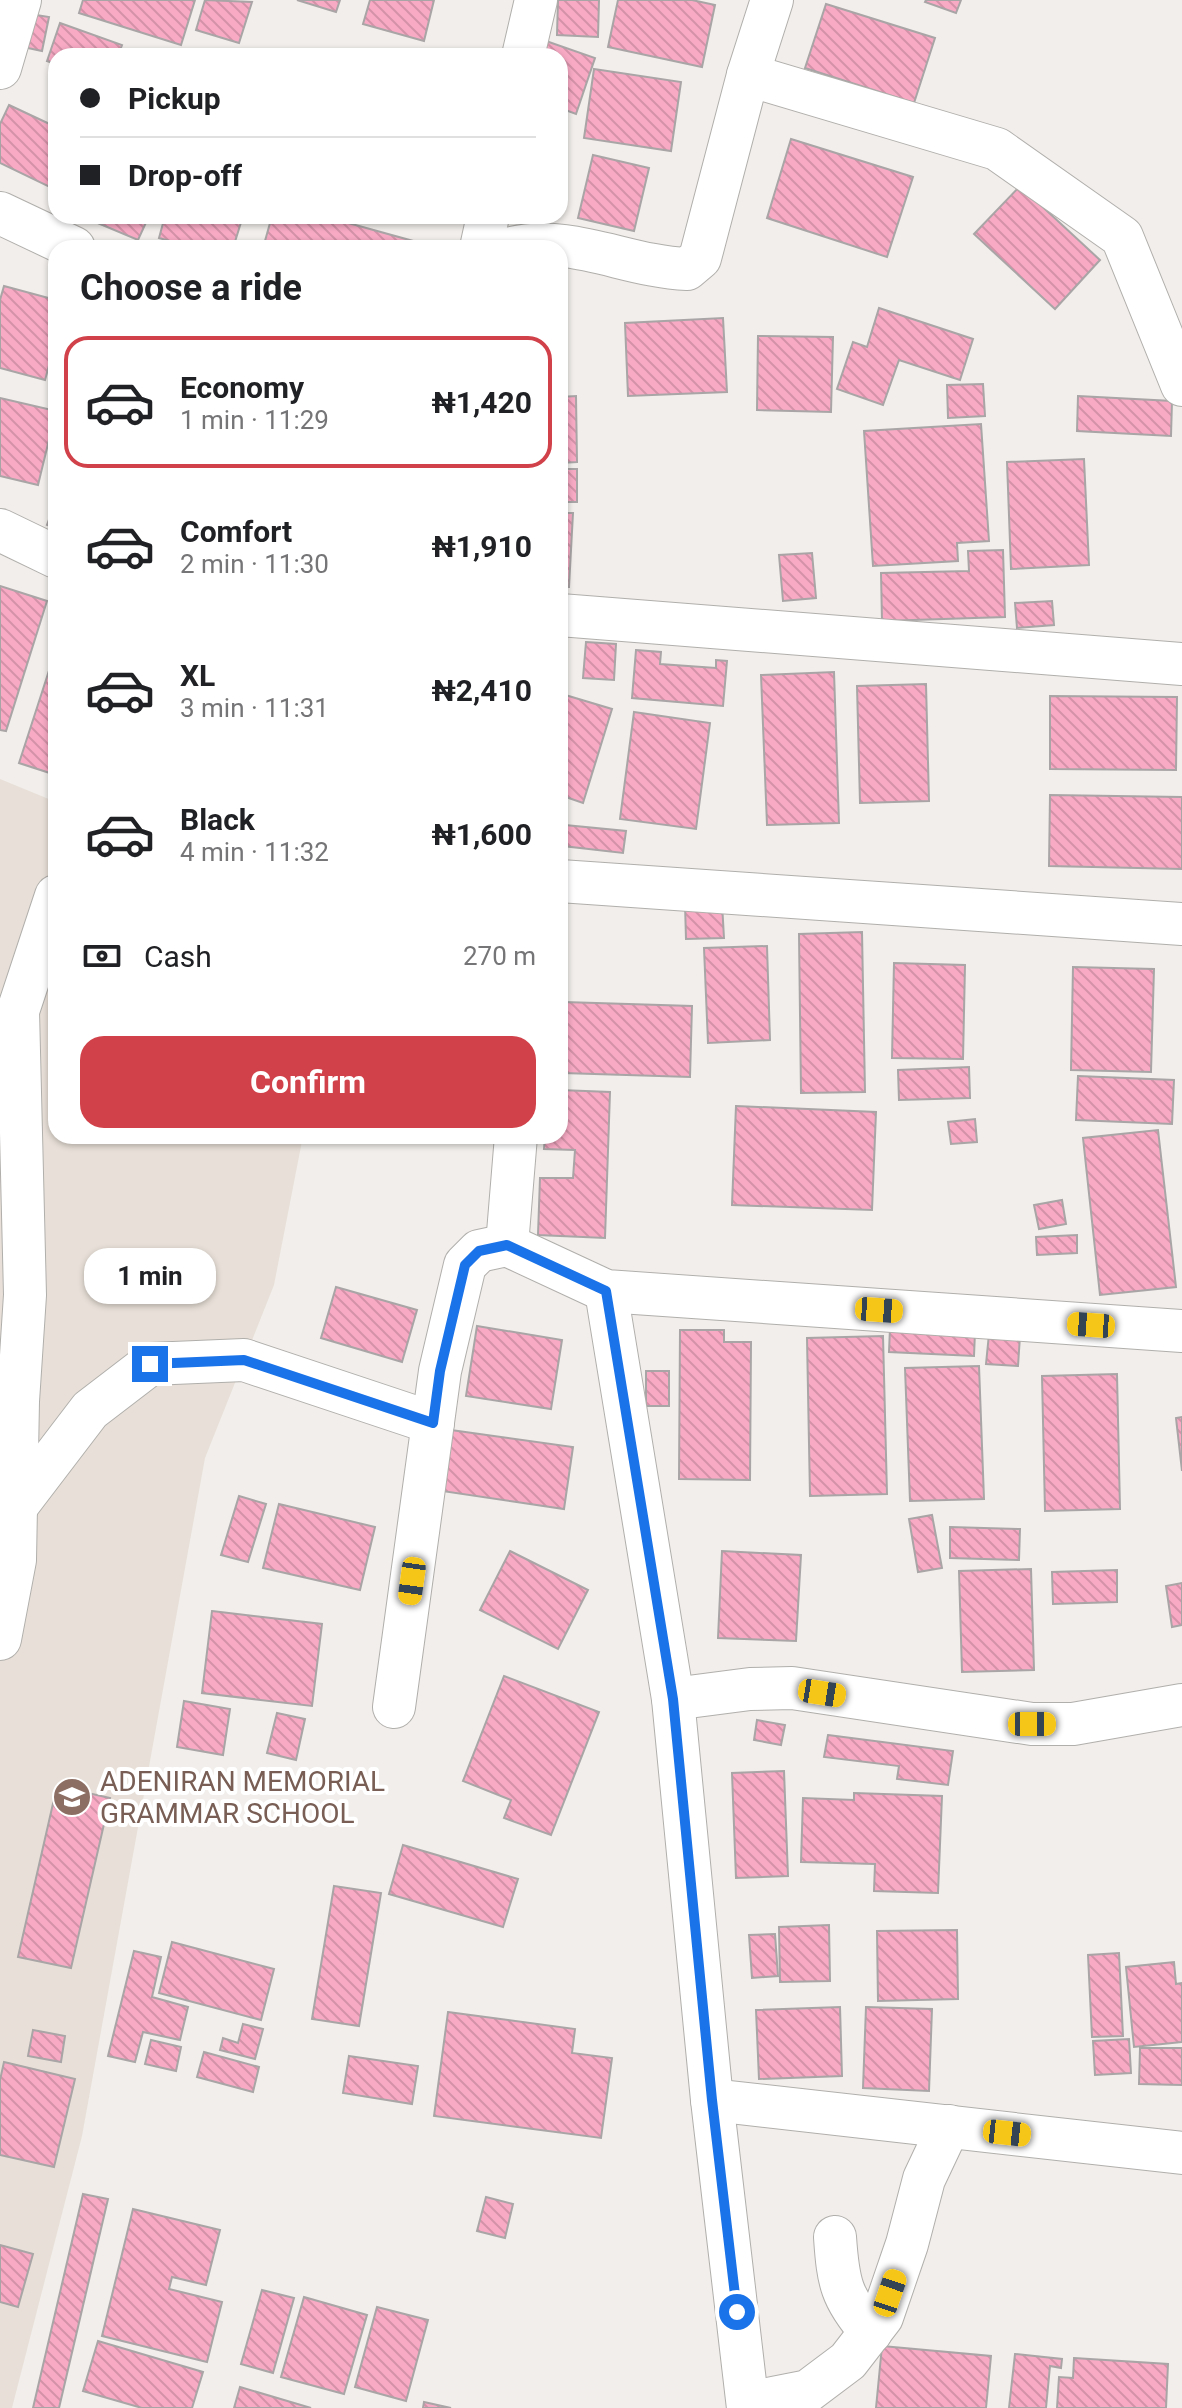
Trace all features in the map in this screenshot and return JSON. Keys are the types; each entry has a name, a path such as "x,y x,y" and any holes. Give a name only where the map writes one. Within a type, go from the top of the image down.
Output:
{"street":[{"path":"0,68 20,0"},
{"path":"525,48 536,0"},
{"path":"568,246 661,268 687,269 700,258 748,75 772,0"},
{"path":"748,75 997,149 1122,237 1182,385"},
{"path":"0,213 57,240"},
{"path":"0,530 48,553"},
{"path":"568,616 1182,664"},
{"path":"568,882 1182,924"},
{"path":"0,1639 15,1560 18,1401 25,1295 18,1011 14,990 48,914"},
{"path":"507,1245 515,1144"},
{"path":"394,1707 440,1371 465,1265 479,1251 507,1245 606,1291 1182,1331"},
{"path":"0,1256 25,1295"},
{"path":"606,1291 673,1699 712,2100 748,2406 808,2391 848,2361 882,2317 907,2244 924,2179 949,2126"},
{"path":"16,1507 90,1410 150,1364 244,1360 433,1423"},
{"path":"673,1699 750,1689 792,1688 1032,1724 1073,1724 1182,1705"},
{"path":"712,2100 1182,2153"},
{"path":"835,2237 838,2274 846,2298 851,2310 871,2332"}],"shaded area":[{"name":"ADENIRAN MEMORIAL GRAMMAR SCHOOL","path":"0,779 48,799 48,1144 301,1144 274,1285 205,1458 82,2136 12,2408 0,2408"}],"building":[{"path":"83,0 195,0 181,45 79,13"},
{"path":"205,0 252,2 239,43 196,30"},
{"path":"297,0 340,0 336,12"},
{"path":"370,0 434,0 424,41 363,24"},
{"path":"558,0 599,0 598,37 557,35"},
{"path":"618,0 692,0 715,5 702,67 608,47"},
{"path":"926,0 961,0 956,13"},
{"path":"826,4 935,38 914,103 805,68"},
{"path":"30,14 49,17 42,51 23,47"},
{"path":"60,23 122,45 121,48 51,48"},
{"path":"546,41 566,48 544,48"},
{"path":"568,49 595,58 576,114 568,111"},
{"path":"594,69 681,82 671,151 584,138"},
{"path":"9,105 48,123 48,186 0,163 0,124"},
{"path":"791,139 913,177 887,257 767,218"},
{"path":"593,155 649,168 634,231 578,218"},
{"path":"1020,186 1100,260 1055,309 974,234"},
{"path":"100,224 145,224 138,240"},
{"path":"163,224 240,224 236,240 159,238"},
{"path":"270,224 352,224 410,240 265,240"},
{"path":"4,286 48,298 48,369 45,380 0,368 0,300"},
{"path":"879,308 973,339 960,380 899,360 883,405 837,389 853,342 867,347"},
{"path":"723,318 727,392 628,396 625,323"},
{"path":"758,336 833,337 831,412 757,410"},
{"path":"983,384 985,416 948,418 947,385"},
{"path":"568,396 576,396 577,462 568,463"},
{"path":"1078,396 1172,401 1171,436 1077,431"},
{"path":"0,398 48,409 48,444 38,485 0,476"},
{"path":"981,424 989,541 957,543 958,561 873,566 864,431"},
{"path":"1084,459 1089,565 1011,569 1007,462"},
{"path":"568,469 577,469 577,502 568,502"},
{"path":"568,513 573,513 569,587"},
{"path":"1003,550 1005,617 882,621 881,573 969,571 968,551"},
{"path":"812,553 816,598 783,601 779,555"},
{"path":"0,586 47,601 6,731 0,730"},
{"path":"1052,601 1054,625 1017,628 1015,603"},
{"path":"586,642 616,644 614,680 583,678"},
{"path":"636,650 661,652 660,664 716,668 716,660 727,661 723,706 632,698"},
{"path":"834,672 839,823 767,825 761,675"},
{"path":"48,674 48,772 19,763"},
{"path":"926,684 929,801 860,803 857,686"},
{"path":"568,696 612,709 583,803 568,798"},
{"path":"1050,696 1177,697 1176,770 1050,769"},
{"path":"634,712 710,723 696,829 620,819"},
{"path":"1050,795 1182,797 1182,869 1049,866"},
{"path":"568,825 626,831 623,853 568,847"},
{"path":"722,903 724,938 686,939 685,904"},
{"path":"862,932 865,1092 801,1093 799,934"},
{"path":"767,946 770,1040 708,1043 704,948"},
{"path":"894,963 965,965 963,1059 892,1058"},
{"path":"1073,967 1154,969 1151,1072 1071,1070"},
{"path":"568,1002 692,1006 690,1077 568,1073"},
{"path":"969,1067 970,1098 899,1100 898,1070"},
{"path":"1078,1076 1174,1080 1172,1124 1076,1120"},
{"path":"568,1090 610,1092 605,1238 538,1235 540,1178 573,1178 575,1150 544,1149 544,1144 568,1144"},
{"path":"736,1106 876,1112 872,1210 732,1205"},
{"path":"975,1119 977,1142 951,1144 948,1122"},
{"path":"1158,1130 1176,1287 1100,1295 1083,1138"},
{"path":"1062,1200 1066,1224 1039,1229 1034,1205"},
{"path":"1077,1235 1077,1253 1037,1255 1036,1237"},
{"path":"336,1287 417,1310 402,1362 321,1338"},
{"path":"477,1326 562,1340 551,1409 466,1396"},
{"path":"890,1328 975,1332 974,1356 889,1352"},
{"path":"680,1330 724,1330 724,1342 751,1342 750,1480 679,1479"},
{"path":"989,1334 1020,1336 1018,1366 986,1364"},
{"path":"883,1336 887,1494 810,1496 807,1338"},
{"path":"979,1366 984,1499 910,1501 905,1368"},
{"path":"646,1371 669,1371 669,1406 646,1406"},
{"path":"1117,1374 1120,1509 1045,1511 1042,1376"},
{"path":"1182,1417 1182,1471 1176,1418"},
{"path":"451,1430 573,1447 564,1509 442,1491"},
{"path":"239,1496 266,1504 248,1562 221,1555"},
{"path":"279,1504 375,1527 360,1590 263,1568"},
{"path":"932,1515 942,1568 918,1572 909,1519"},
{"path":"950,1527 1020,1529 1019,1560 950,1558"},
{"path":"510,1551 588,1590 558,1649 480,1610"},
{"path":"722,1551 801,1555 796,1641 718,1638"},
{"path":"1031,1569 1034,1670 962,1672 959,1571"},
{"path":"1117,1570 1117,1602 1053,1604 1052,1572"},
{"path":"1182,1583 1182,1625 1172,1627 1166,1586"},
{"path":"212,1611 322,1624 312,1706 202,1693"},
{"path":"504,1676 599,1712 551,1835 504,1818 511,1800 463,1781"},
{"path":"184,1701 230,1709 223,1755 177,1747"},
{"path":"277,1713 305,1719 296,1760 267,1753"},
{"path":"757,1720 785,1725 781,1745 754,1740"},
{"path":"828,1735 953,1751 948,1785 897,1779 899,1766 824,1757"},
{"path":"784,1771 788,1876 736,1878 732,1773"},
{"path":"57,1786 110,1798 71,1968 18,1957"},
{"path":"854,1793 942,1796 938,1893 874,1891 875,1864 801,1862 803,1798 854,1800"},
{"path":"403,1845 518,1879 503,1927 389,1894"},
{"path":"334,1886 381,1893 359,2026 312,2019"},
{"path":"829,1925 830,1981 780,1982 779,1927"},
{"path":"957,1930 958,1999 878,2001 877,1931"},
{"path":"775,1934 778,1976 752,1978 749,1935"},
{"path":"172,1942 274,1969 261,2020 159,1993"},
{"path":"134,1951 161,1957 152,1997 188,2007 180,2040 143,2032 135,2062 108,2056"},
{"path":"1119,1953 1123,2036 1092,2037 1088,1955"},
{"path":"1174,1962 1176,1984 1182,1983 1182,2042 1134,2047 1126,1967"},
{"path":"840,2007 842,2076 759,2079 756,2010"},
{"path":"866,2007 932,2009 929,2091 863,2088"},
{"path":"448,2012 575,2029 572,2053 612,2058 601,2138 434,2116"},
{"path":"243,2024 263,2029 255,2059 220,2050 223,2038 238,2043"},
{"path":"33,2030 65,2036 61,2062 28,2056"},
{"path":"1129,2039 1131,2073 1095,2075 1093,2041"},
{"path":"151,2040 181,2047 176,2071 145,2064"},
{"path":"1140,2048 1182,2048 1182,2085 1139,2084"},
{"path":"204,2052 259,2067 253,2092 197,2077"},
{"path":"349,2056 418,2066 412,2104 343,2093"},
{"path":"4,2062 75,2079 54,2167 0,2155 0,2080"},
{"path":"83,2194 108,2199 59,2408 33,2408"},
{"path":"486,2197 513,2204 505,2238 477,2231"},
{"path":"133,2209 220,2230 206,2285 172,2277 169,2289 222,2302 207,2362 102,2336"},
{"path":"0,2245 33,2254 18,2307 0,2302"},
{"path":"262,2290 294,2298 273,2373 241,2364"},
{"path":"304,2297 367,2315 344,2394 281,2377"},
{"path":"377,2307 428,2320 406,2401 355,2387"},
{"path":"98,2341 203,2372 192,2408 142,2408 83,2391"},
{"path":"882,2346 991,2356 986,2408 876,2408"},
{"path":"1015,2354 1062,2359 1061,2368 1050,2366 1046,2408 1009,2408"},
{"path":"1074,2358 1168,2364 1166,2408 1057,2408 1059,2377 1073,2378"},
{"path":"240,2387 311,2408 234,2408"},
{"path":"424,2402 451,2408 423,2408"}],"place":[{"name":"ADENIRAN MEMORIAL GRAMMAR SCHOOL","path":"72,1797"}],"route":[{"path":"150,1364 244,1360 433,1423 440,1371 465,1265 479,1251 507,1245 606,1291 673,1699 712,2100 737,2312"}]}
